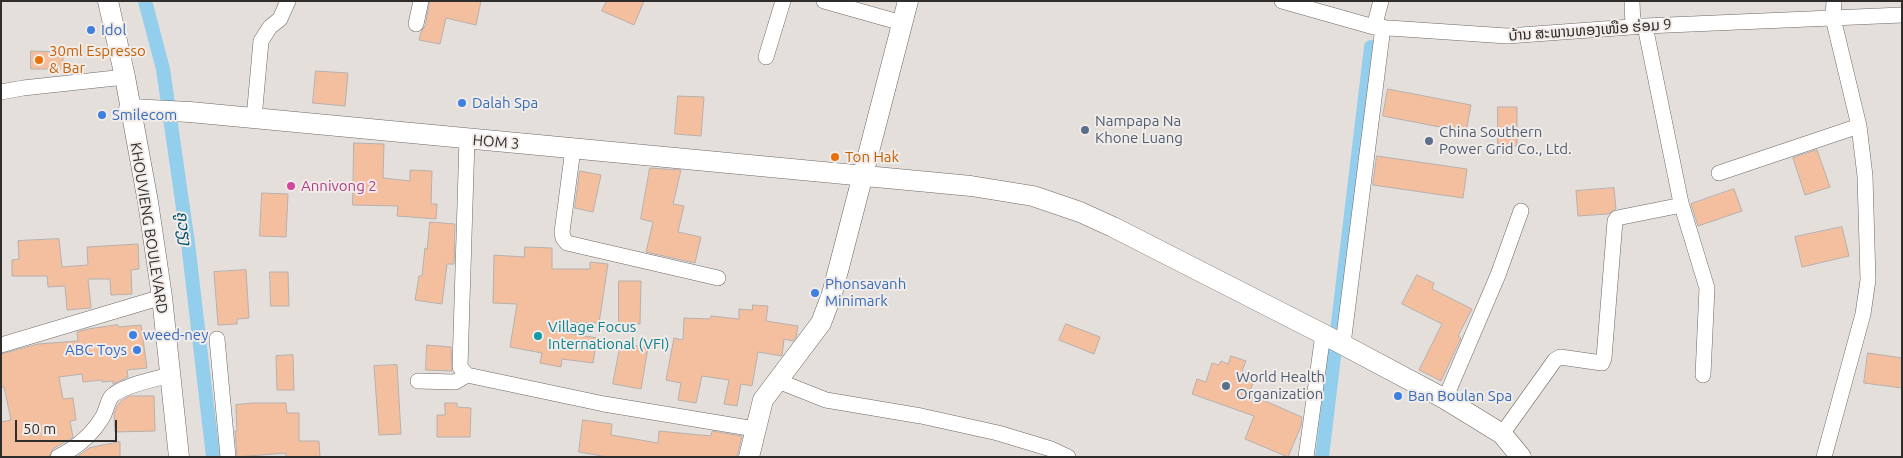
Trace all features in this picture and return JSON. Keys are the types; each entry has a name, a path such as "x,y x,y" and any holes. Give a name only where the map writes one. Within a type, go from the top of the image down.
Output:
{"street":[{"name":"KHOUVIENG BOULEVARD","path":"108,1 124,78 137,109 162,297 180,457"},
{"path":"254,118 261,41 270,27 280,19 288,1"},
{"path":"416,24 422,1"},
{"path":"766,57 783,1"},
{"path":"824,1 902,23"},
{"path":"749,457 763,400 821,323 832,294 908,1"},
{"name":"ບ້ານ ສະພານທອງເໜືອ ຮ່ອມ 9","path":"1282,1 1379,27 1507,36 1639,26 1902,15"},
{"path":"1343,344 1381,1"},
{"path":"1632,1 1681,203 1707,288 1703,375"},
{"path":"1824,457 1863,314 1868,280 1865,176 1859,126 1833,18 1834,1"},
{"path":"1,92 124,78"},
{"name":"HOM 3","path":"137,109 254,118 468,140 971,186 1033,196 1080,212 1343,344 1445,399 1502,434 1521,457"},
{"path":"1719,173 1859,126"},
{"path":"468,140 460,368 467,375 604,404 755,429"},
{"path":"573,149 562,232 562,238 567,243 718,278"},
{"path":"1502,434 1555,360 1560,357 1602,363 1604,358 1615,221 1617,218 1677,206 1681,203"},
{"path":"1445,399 1498,275 1522,211"},
{"path":"1,345 162,297"},
{"path":"1306,457 1323,334"},
{"path":"216,339 228,457"},
{"path":"58,457 84,441 102,419 112,396 131,386 170,375"},
{"path":"418,381 455,382 467,375"},
{"path":"778,381 826,400 921,416 998,433 1051,449 1068,457"}],"building":[{"path":"430,1 481,1 476,25 446,18 440,44 419,40 425,26"},
{"path":"607,1 644,1 634,25 602,11"},
{"path":"31,51 63,52 63,69 31,69"},
{"path":"316,71 348,73 345,106 313,103"},
{"path":"1388,89 1471,105 1466,132 1383,116"},
{"path":"678,96 704,97 701,136 675,134"},
{"path":"1498,107 1517,107 1517,146 1498,146"},
{"path":"354,143 384,144 383,178 410,181 410,170 432,171 431,204 437,204 436,219 397,216 398,206 353,205"},
{"path":"1817,150 1830,187 1805,195 1793,158"},
{"path":"1377,156 1467,169 1463,198 1373,185"},
{"path":"650,168 681,170 673,204 684,206 678,232 701,237 695,263 646,252 653,222 641,219"},
{"path":"580,171 601,175 593,212 575,208"},
{"path":"1614,188 1616,209 1608,214 1578,216 1576,191"},
{"path":"1734,189 1742,211 1698,226 1691,204"},
{"path":"262,193 288,194 286,237 260,236"},
{"path":"430,222 455,224 454,264 447,264 442,304 415,300 419,276 422,276"},
{"path":"1842,227 1849,256 1802,267 1795,237"},
{"path":"59,239 62,267 88,265 87,247 138,244 139,269 131,270 132,294 111,295 110,279 88,279 91,308 67,310 65,286 48,287 47,276 12,276 12,260 19,259 18,241"},
{"path":"525,247 552,248 552,269 590,269 590,262 608,264 599,323 556,322 555,331 597,338 593,363 562,359 561,367 540,363 542,353 510,347 517,304 493,303 494,255 524,257"},
{"path":"246,270 249,318 237,319 237,324 218,325 214,272"},
{"path":"270,272 288,272 289,306 271,306"},
{"path":"1417,275 1434,283 1432,289 1472,309 1458,336 1461,338 1441,381 1419,370 1442,324 1402,304"},
{"path":"619,281 641,281 640,324 619,323"},
{"path":"753,305 768,306 766,321 798,326 796,337 793,341 784,339 782,356 758,352 752,386 741,384 737,406 724,404 729,380 702,376 696,403 678,400 681,383 666,380 674,338 683,340 684,318 710,319 711,316 739,319 739,309 752,310"},
{"path":"1066,324 1100,337 1094,354 1059,340"},
{"path":"118,325 119,327 141,325 147,368 127,370 128,377 113,384 113,381 102,382 102,380 83,382 82,374 59,377 63,399 73,398 76,420 70,421 73,437 53,449 49,457 1,457 1,422 11,420 4,387 1,387 1,354 38,344 78,341 77,332"},
{"path":"621,343 648,348 641,389 613,384"},
{"path":"427,345 451,347 452,371 426,370"},
{"path":"1868,353 1902,358 1902,388 1864,383"},
{"path":"293,355 294,390 277,390 276,356"},
{"path":"1231,356 1246,361 1242,371 1247,373 1246,377 1254,380 1249,394 1302,417 1301,426 1288,457 1245,439 1254,416 1192,394 1197,379 1206,382 1212,363 1219,365 1221,361 1228,364"},
{"path":"397,365 401,434 379,435 374,366"},
{"path":"130,396 154,396 155,431 115,432 114,414 117,406 121,401"},
{"path":"286,403 287,413 299,413 299,441 319,441 320,457 286,457 286,453 237,457 236,405"},
{"path":"445,403 457,403 457,407 471,408 470,437 437,437 437,415 445,415"},
{"path":"583,420 612,424 611,435 658,443 659,431 711,436 712,431 742,436 737,457 608,457 579,452"},
{"path":"120,442 120,457 77,457 89,448"}],"waterway":[{"name":"ຄູວຽງ","path":"145,1 163,69 188,243 213,457"},
{"path":"1322,457 1371,47"}],"place":[{"name":"Idol","path":"91,30"},
{"name":"30ml Espresso & Bar","path":"39,60"},
{"name":"Dalah Spa","path":"462,103"},
{"name":"Smilecom","path":"102,115"},
{"name":"Nampapa Na Khone Luang","path":"1085,130"},
{"name":"China Southern Power Grid Co., Ltd.","path":"1429,141"},
{"name":"Ton Hak","path":"835,157"},
{"name":"Annivong 2","path":"291,186"},
{"name":"Phonsavanh Minimark","path":"815,293"},
{"name":"weed-ney","path":"133,335"},
{"name":"Village Focus International (VFI)","path":"538,336"},
{"name":"ABC Toys","path":"137,350"},
{"name":"World Health Organization","path":"1226,386"},
{"name":"Ban Boulan Spa","path":"1398,396"}]}
